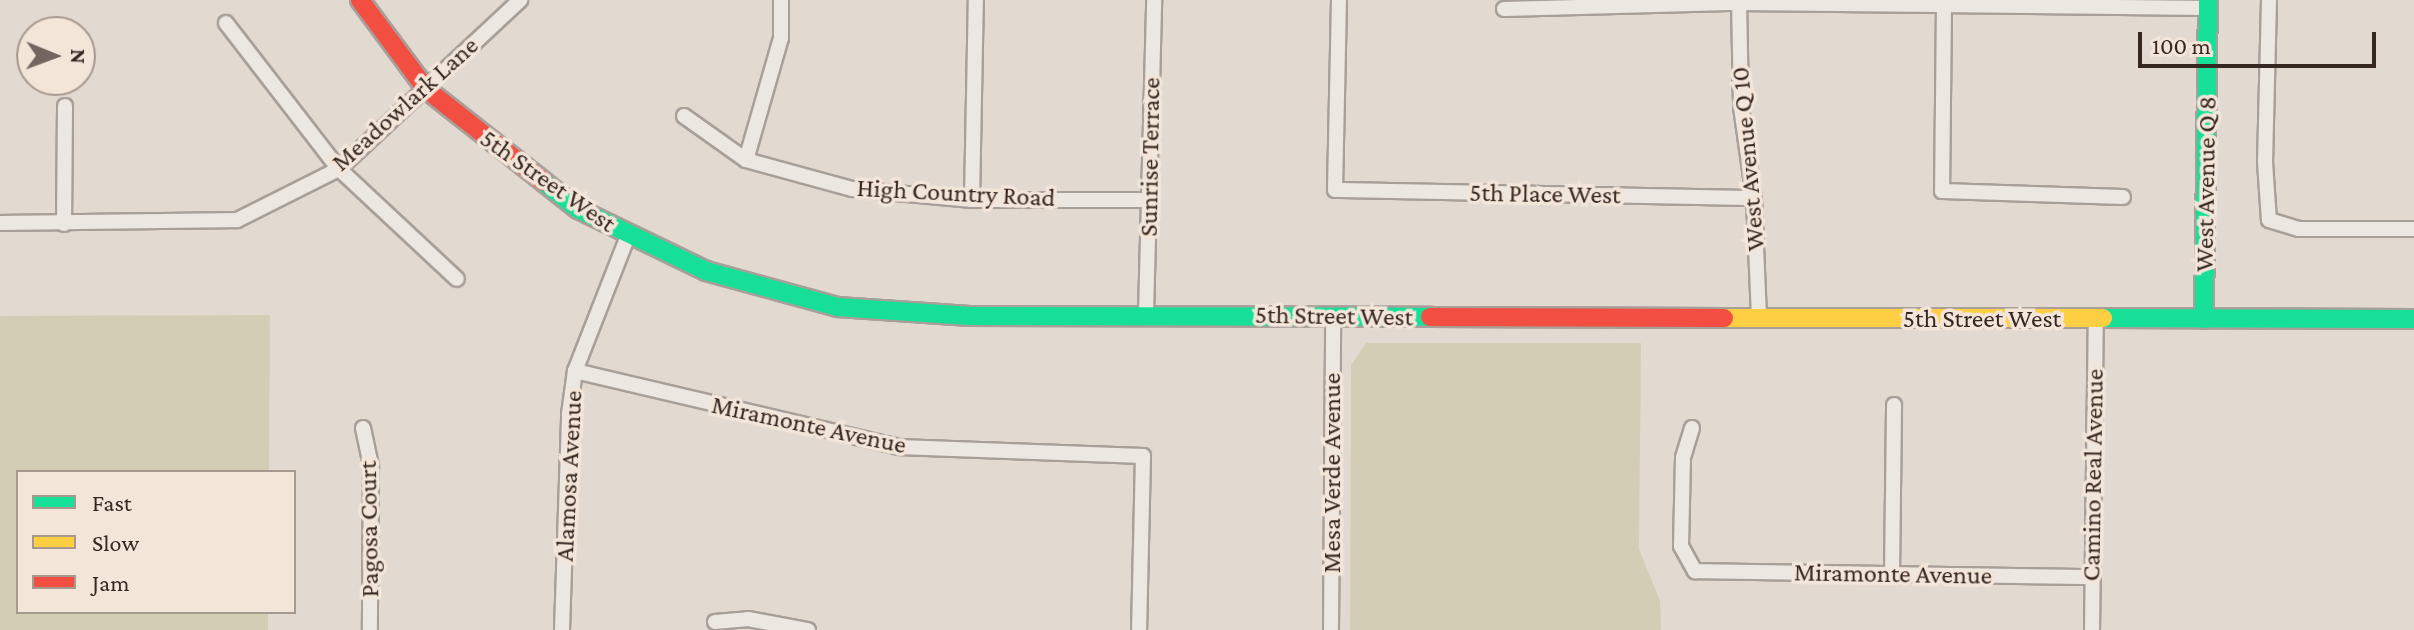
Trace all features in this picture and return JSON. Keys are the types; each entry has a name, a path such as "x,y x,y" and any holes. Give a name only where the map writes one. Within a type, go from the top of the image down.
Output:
{"street":[{"name":"5th Street West","path":"360,0 426,89 529,174 628,236 706,271 838,307 970,316 2414,319"},
{"path":"746,160 781,38 781,0"},
{"path":"972,200 976,0"},
{"name":"Sunrise Terrace","path":"1146,314 1154,0"},
{"name":"5th Place West","path":"1339,0 1335,190 1754,198"},
{"path":"2269,0 2265,162 2269,220 2299,229 2414,229"},
{"name":"Meadowlark Lane","path":"0,223 237,220 339,169 518,1"},
{"path":"1504,9 1739,1 1944,5 2208,4"},
{"name":"West Avenue Q 10","path":"1739,1 1741,107 1754,198 1759,319"},
{"name":"West Avenue Q 8","path":"2204,319 2208,4"},
{"path":"1944,5 1942,191 2123,197"},
{"path":"226,23 339,169 457,279"},
{"path":"64,224 65,106"},
{"name":"High Country Road","path":"684,116 746,160 852,189 972,200 1149,200"},
{"name":"Alamosa Avenue","path":"562,630 567,461 575,371 628,236"},
{"name":"Mesa Verde Avenue","path":"1331,630 1333,316"},
{"name":"Camino Real Avenue","path":"2092,630 2096,319"},
{"name":"Miramonte Avenue","path":"575,371 899,447 1143,456 1139,630"},
{"path":"1892,574 1894,405"},
{"name":"Pagosa Court","path":"363,428 371,467 370,630"},
{"name":"Miramonte Avenue","path":"1692,428 1683,458 1681,546 1695,571 2091,577"},
{"path":"715,622 748,619 808,630"}],"shaded area":[{"path":"270,315 269,470 16,470 16,614 268,614 268,630 0,630 0,316"},
{"path":"1366,343 1641,343 1639,549 1660,601 1661,630 1350,630 1351,365"}],"traffic: fast":[{"path":"2204,319 2208,0"},
{"path":"544,182 578,209 706,271 838,307 970,316 1430,317"},
{"path":"2103,318 2414,319"}],"traffic: slow":[{"path":"1724,318 2103,318"}],"traffic: jam":[{"path":"360,0 426,89 544,182"},
{"path":"1430,317 1724,318"}]}
